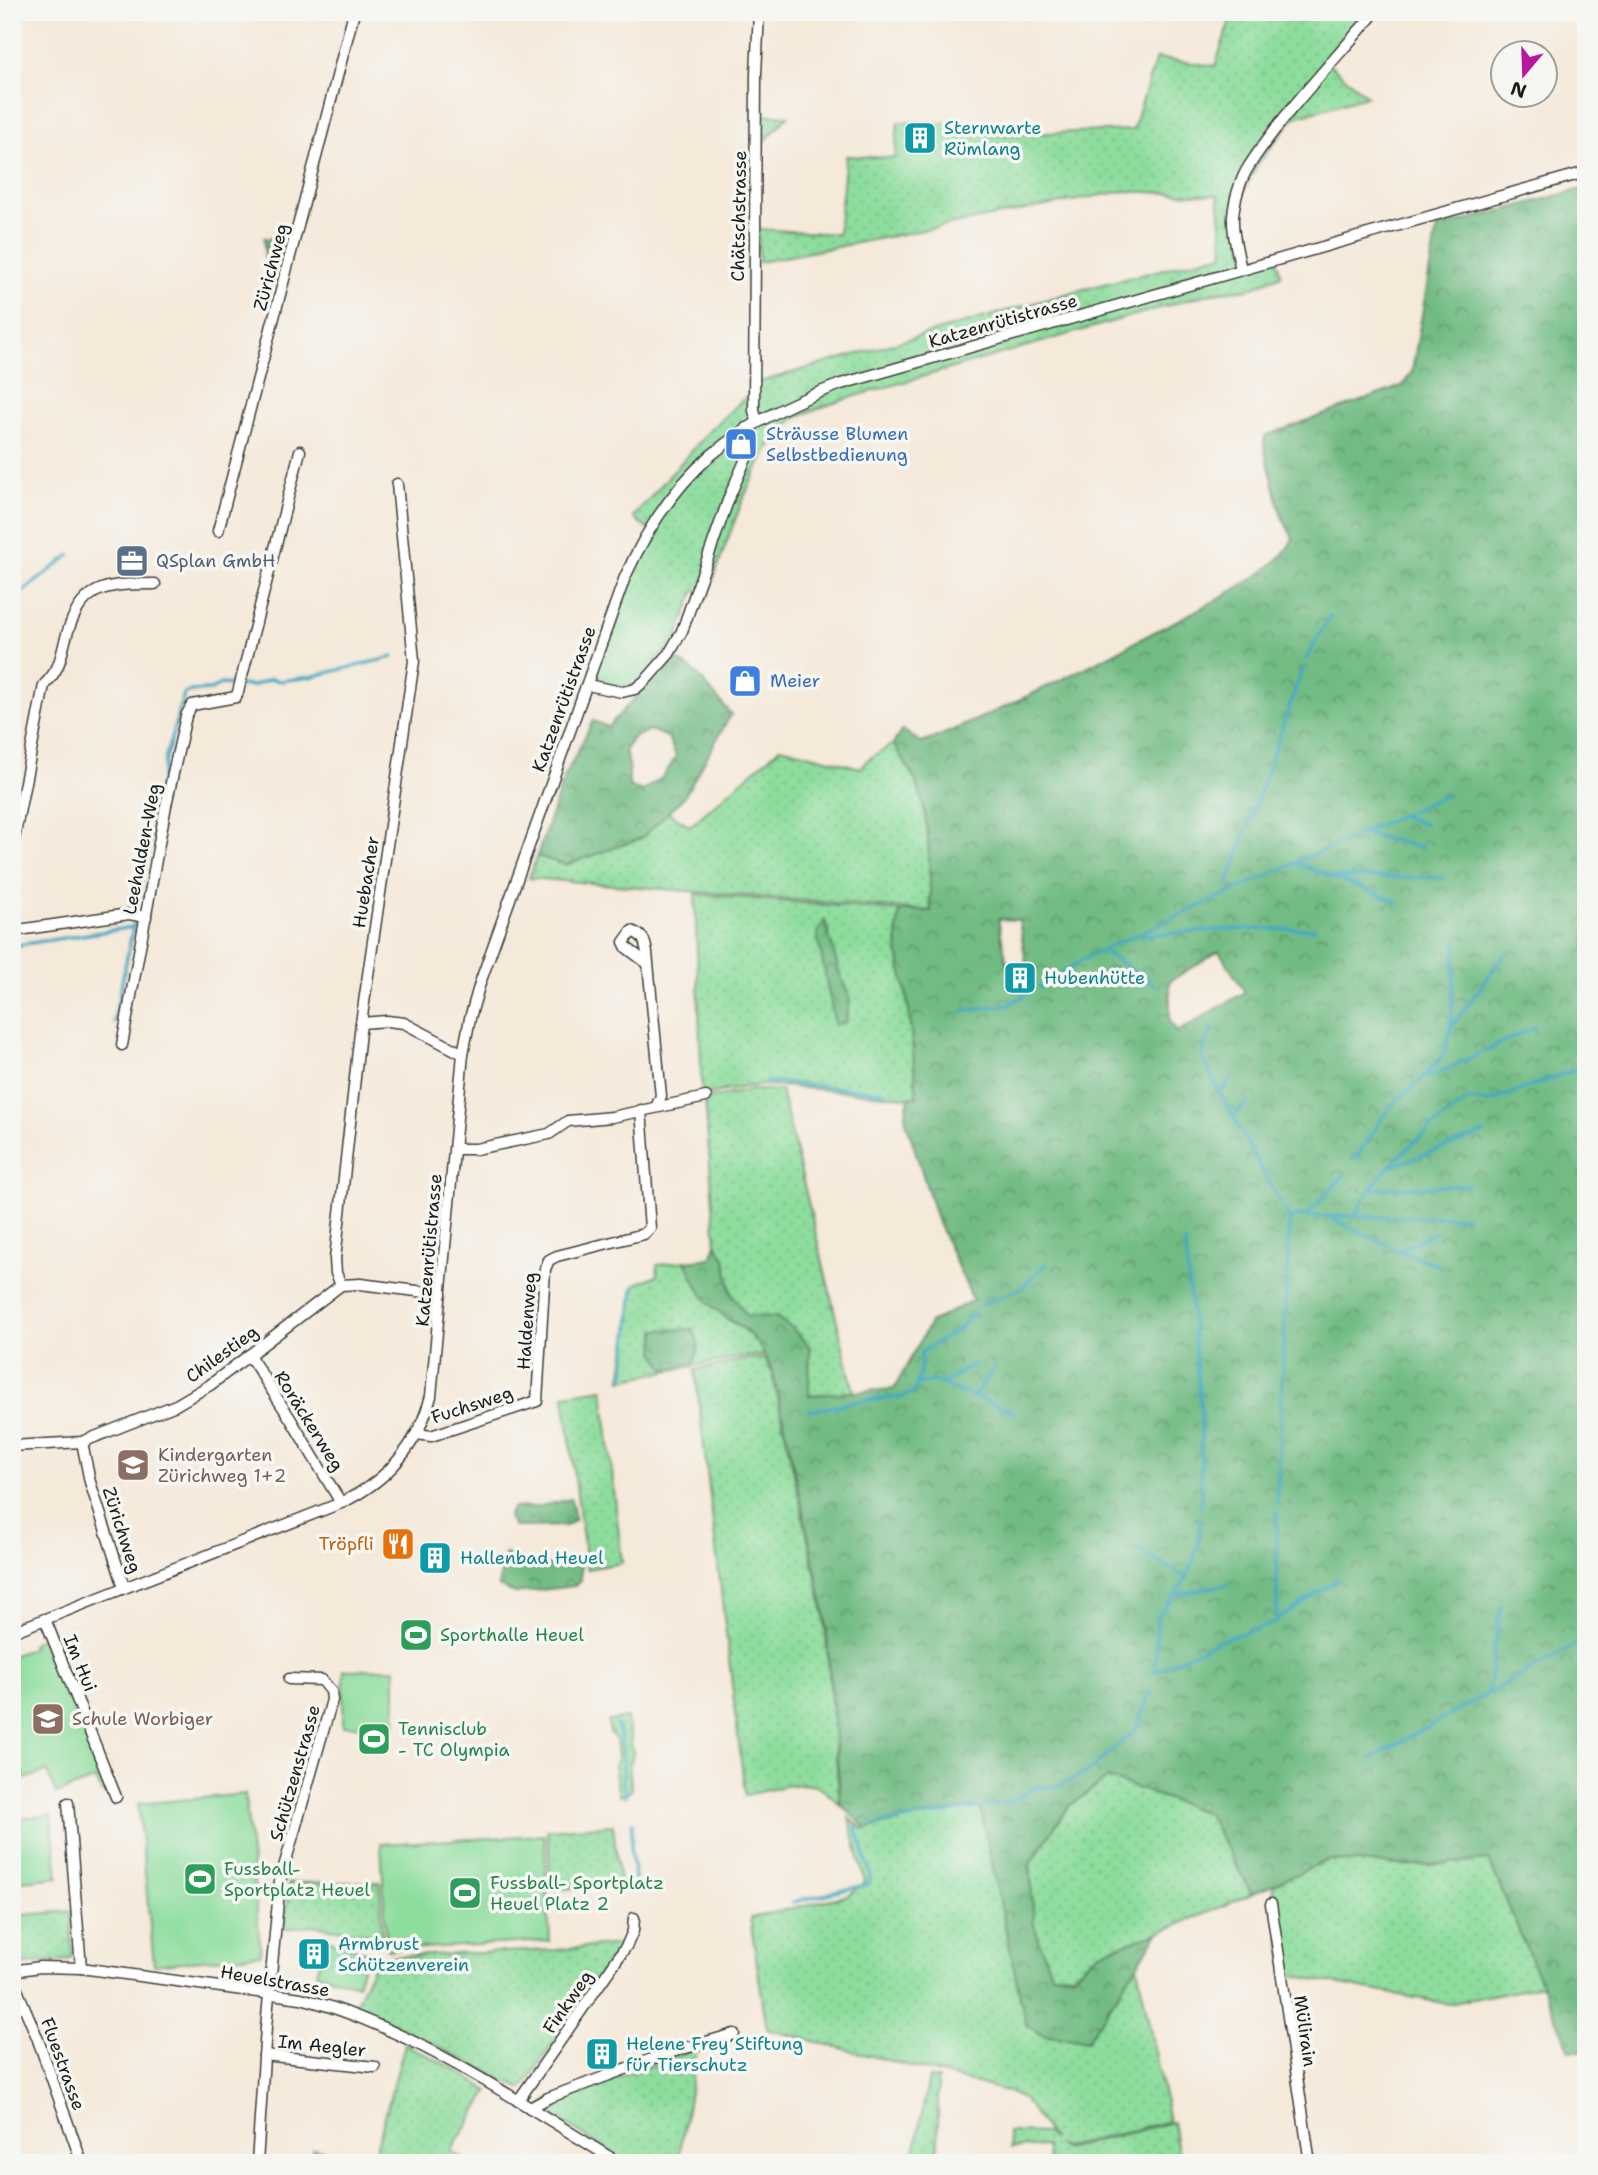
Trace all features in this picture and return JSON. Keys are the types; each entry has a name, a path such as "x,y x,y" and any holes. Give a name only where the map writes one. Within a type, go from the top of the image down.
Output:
{"street":[{"name":"Zürichweg","path":"218,531 354,12"},
{"name":"Chätschstrasse","path":"757,421 754,411 754,239 759,12"},
{"path":"1241,270 1234,239 1233,217 1238,192 1247,169 1298,102 1375,12"},
{"name":"Katzenrütistrasse","path":"12,1632 341,1503 373,1485 391,1469 417,1434 431,1396 463,1054 480,983 625,577 652,525 681,483 720,446 780,408 841,384 1586,172"},
{"path":"587,685 622,692 635,689 646,680 675,644 691,608 732,488 752,445 746,428"},
{"name":"Leehalden-Weg","path":"122,1045 166,805 186,716 192,705 240,692 300,451"},
{"name":"Huebacher","path":"341,1285 336,1273 335,1259 361,1023 414,661 397,484"},
{"path":"12,849 44,685 56,672 69,624 81,603 90,594 114,584 155,584"},
{"path":"12,931 129,914 145,917"},
{"path":"647,963 661,1096 656,1107"},
{"path":"361,1023 404,1023 463,1054"},
{"path":"455,1149 476,1149 548,1134 568,1121 612,1116 706,1097"},
{"name":"Haldenweg","path":"537,1401 545,1269 549,1260 644,1234 650,1228 642,1110"},
{"path":"341,1285 360,1284 442,1294"},
{"name":"Chilestieg","path":"12,1446 82,1443 176,1405 209,1385 341,1285"},
{"name":"Roräckerweg","path":"249,1355 341,1503"},
{"name":"Fuchsweg","path":"417,1434 431,1436 537,1401"},
{"name":"Zürichweg","path":"82,1443 97,1506 124,1587"},
{"name":"Im Hui","path":"46,1619 116,1797"},
{"name":"Schützenstrasse","path":"269,1994 280,1881 332,1700 327,1684 322,1680 289,1679"},
{"path":"68,1802 81,1968"},
{"name":"Mülirain","path":"1271,1904 1310,2163"},
{"name":"Finkweg","path":"518,2101 627,1945 633,1931 634,1918"},
{"name":"Heuelstrasse","path":"12,1971 40,1967 81,1968 302,1998 355,2015 455,2064 620,2163"},
{"name":"Fluestrasse","path":"12,1978 37,2037 82,2163"},
{"name":"Im Aegler","path":"257,2163 269,1994"},
{"path":"530,2108 548,2098 665,2054 734,2034"},
{"name":"Im Aegler","path":"264,2055 375,2067"}],"green space":[{"path":"1233,12 1285,12 1305,19 1308,12 1366,12 1367,15 1328,63 1367,96 1295,117 1256,166 1243,194 1239,217 1244,252 1255,258 1275,253 1281,275 1249,289 1211,293 842,400 796,418 781,431 755,474 732,527 707,597 695,590 677,637 638,684 624,687 604,684 598,676 597,668 626,586 652,533 633,517 710,430 748,395 756,383 1076,291 1224,254 1218,195 1123,191 759,262 758,229 838,234 846,156 895,158 898,122 984,124 986,135 1133,130 1156,58 1215,66"},
{"path":"759,114 788,116 758,149"},
{"path":"1586,188 1586,2051 1570,2051 1489,1860 1413,1866 1328,1860 1252,1894 1207,1813 1108,1778 1068,1807 1030,1864 1034,1925 1051,1974 1073,1975 1100,1952 1158,1933 1087,2041 1042,2035 1026,2025 981,1810 975,1806 866,1828 841,1805 825,1614 773,1372 755,1340 706,1300 685,1261 711,1258 716,1244 725,1258 731,1293 747,1316 776,1317 793,1329 810,1347 809,1395 894,1389 930,1323 973,1300 938,1223 905,1118 909,1097 917,1097 908,1004 899,958 898,923 900,911 931,911 928,845 921,796 908,767 893,744 902,730 922,743 1041,690 1224,596 1275,562 1293,538 1282,517 1264,447 1265,436 1402,386 1412,372 1437,228","holes":["998,919 1019,920 1030,986 1012,989","1219,951 1245,992 1177,1032 1170,1021 1170,981"]},
{"path":"264,238 289,238 283,258 270,261 265,259"},
{"path":"673,656 696,673 731,714 684,797 642,838 566,865 537,856 564,778 593,721 608,727","holes":["649,730 668,737 676,757 663,777 642,791 629,786 629,765 625,750 633,738"]},
{"path":"893,744 916,782 925,812 931,911 529,878 537,856 566,865 642,838 668,812 690,826 781,747 861,768 867,760"},
{"path":"695,894 900,911 897,935 899,958 908,1004 917,1098 769,1085 702,1095"},
{"path":"825,921 850,999 846,1022 835,1025 817,933"},
{"path":"751,1090 781,1090 854,1392 809,1396 776,1317 748,1317 731,1293 725,1258 716,1244 705,1099"},
{"path":"685,1261 725,1318 745,1330 764,1349 765,1356 730,1359 621,1380 635,1284 658,1275 657,1265"},
{"path":"693,1329 699,1345 694,1363 665,1369 655,1352 656,1330"},
{"path":"753,1358 765,1359 772,1372 824,1614 840,1805 823,1790 805,1784 745,1795 695,1370"},
{"path":"603,1389 622,1563 587,1569 564,1395"},
{"path":"571,1499 575,1519 566,1526 514,1527 508,1517 512,1508 536,1507"},
{"path":"505,1554 542,1566 580,1561 581,1580 575,1586 515,1593 498,1586"},
{"path":"45,1636 107,1791 102,1793 96,1779 56,1794 47,1771 25,1779 12,1749 12,1656 32,1648 31,1644"},
{"path":"395,1669 395,1726 343,1726 344,1670"},
{"path":"627,1718 633,1754 629,1769 632,1789 625,1796 619,1796 614,1766 618,1759 616,1740 610,1732 608,1721"},
{"path":"1108,1778 1207,1813 1252,1894 1158,1933 1100,1952 1073,1975 1050,1974 1034,1925 1030,1864 1068,1807"},
{"name":"Fussball- Sportplatz Heuel","path":"245,1794 261,1954 154,1965 138,1804"},
{"path":"975,1806 981,1810 1026,2025 1087,2041 1137,1965 1169,2121 1065,2147 1057,2144 1065,2149 1173,2122 1180,2163 1049,2163 1046,2146 1011,2148 1008,2132 1046,2133 1053,2140 1023,2098 1010,2092 767,2029 750,1918 849,1895 865,1882 849,1818 863,1829"},
{"path":"51,1815 58,1877 15,1882 12,1819"},
{"path":"613,1825 620,1884 551,1890 547,1830"},
{"name":"Fussball- Sportplatz Heuel Platz 2","path":"544,1835 550,1941 387,1950 381,1844"},
{"path":"1328,1860 1413,1866 1489,1860 1542,1985 1448,2004 1285,1974 1273,1884"},
{"path":"380,1882 383,1945 368,1934 312,1925 285,1929 289,1883"},
{"path":"71,1911 72,1956 68,1960 12,1965 12,1916"},
{"path":"326,1939 367,1952 357,1985 316,1973"},
{"path":"621,1944 522,2089 355,2005 377,1957 556,1950"},
{"path":"405,2044 455,2069 489,2091 451,2151 471,2163 311,2163 313,2149 373,2159"},
{"path":"697,2049 678,2163 627,2163 542,2109 547,2102"},
{"path":"929,2078 938,2079 938,2163 912,2163"}],"waterway":[{"path":"12,600 70,555"},
{"path":"1306,659 1330,616"},
{"path":"139,898 166,756 184,694 211,690 221,684 253,686 270,679 280,681 310,677 393,657"},
{"path":"1248,826 1303,668"},
{"path":"1040,987 1087,957 1446,795"},
{"path":"1402,816 1424,824"},
{"path":"1228,884 1245,833"},
{"path":"1363,833 1422,848"},
{"path":"1296,863 1398,902"},
{"path":"1335,877 1444,878"},
{"path":"12,946 133,927 134,923"},
{"path":"114,1022 133,928"},
{"path":"1142,935 1235,929 1315,929"},
{"path":"1355,1159 1391,1106 1420,1081 1444,1054 1451,1027 1456,942"},
{"path":"1103,951 1154,984"},
{"path":"1452,1026 1505,954"},
{"path":"963,1011 1009,1005 1029,992"},
{"path":"1211,1027 1202,1056 1214,1083 1281,1204"},
{"path":"1425,1076 1435,1075 1535,1027"},
{"path":"1355,1216 1388,1167 1463,1103 1471,1100 1489,1102 1579,1068"},
{"path":"1220,1092 1232,1078"},
{"path":"766,1081 884,1092"},
{"path":"1233,1117 1248,1101"},
{"path":"1390,1167 1484,1133"},
{"path":"1306,1216 1345,1174"},
{"path":"1371,1189 1469,1185"},
{"path":"1285,1210 1290,1220"},
{"path":"1277,1504 1289,1224 1295,1216 1467,1217"},
{"path":"1328,1217 1398,1250 1438,1265"},
{"path":"1398,1250 1437,1232"},
{"path":"1185,1242 1201,1412 1201,1507"},
{"path":"983,1304 1022,1288 1046,1264"},
{"path":"624,1376 633,1289"},
{"path":"808,1411 860,1401 903,1397 915,1391 920,1373 921,1352 956,1331 974,1313"},
{"path":"942,1384 975,1363"},
{"path":"974,1397 994,1368"},
{"path":"917,1384 933,1381 1014,1412"},
{"path":"1277,1513 1277,1620"},
{"path":"1155,1672 1157,1616 1175,1595 1189,1572 1198,1547 1200,1518"},
{"path":"1135,1548 1187,1578"},
{"path":"1155,1672 1217,1641 1272,1624 1338,1579"},
{"path":"1179,1594 1229,1584"},
{"path":"1488,1691 1501,1607"},
{"path":"1372,1758 1586,1639"},
{"path":"982,1807 1010,1802 1036,1787 1058,1786 1087,1772 1136,1730 1150,1691"},
{"path":"616,1724 621,1742 625,1796"},
{"path":"872,1825 976,1808"},
{"path":"632,1823 631,1851 635,1879"},
{"path":"793,1902 869,1884 870,1872 856,1827"}],"place":[{"name":"Sternwarte Rümlang","path":"920,138"},
{"name":"Sträusse Blumen Selbstbedienung","path":"741,444"},
{"name":"QSplan GmbH","path":"132,561"},
{"name":"Meier","path":"745,681"},
{"name":"Hubenhütte","path":"1020,978"},
{"name":"Kindergarten Zürichweg 1+2","path":"133,1465"},
{"name":"Tröpfli","path":"398,1544"},
{"name":"Hallenbad Heuel","path":"435,1558"},
{"name":"Sporthalle Heuel","path":"416,1635"},
{"name":"Schule Worbiger","path":"48,1719"},
{"name":"Tennisclub - TC Olympia","path":"374,1739"},
{"name":"Fussball- Sportplatz Heuel","path":"200,1879"},
{"name":"Fussball- Sportplatz Heuel Platz 2","path":"465,1893"},
{"name":"Armbrust Schützenverein","path":"314,1954"},
{"name":"Helene Frey Stiftung für Tierschutz","path":"602,2054"}]}
